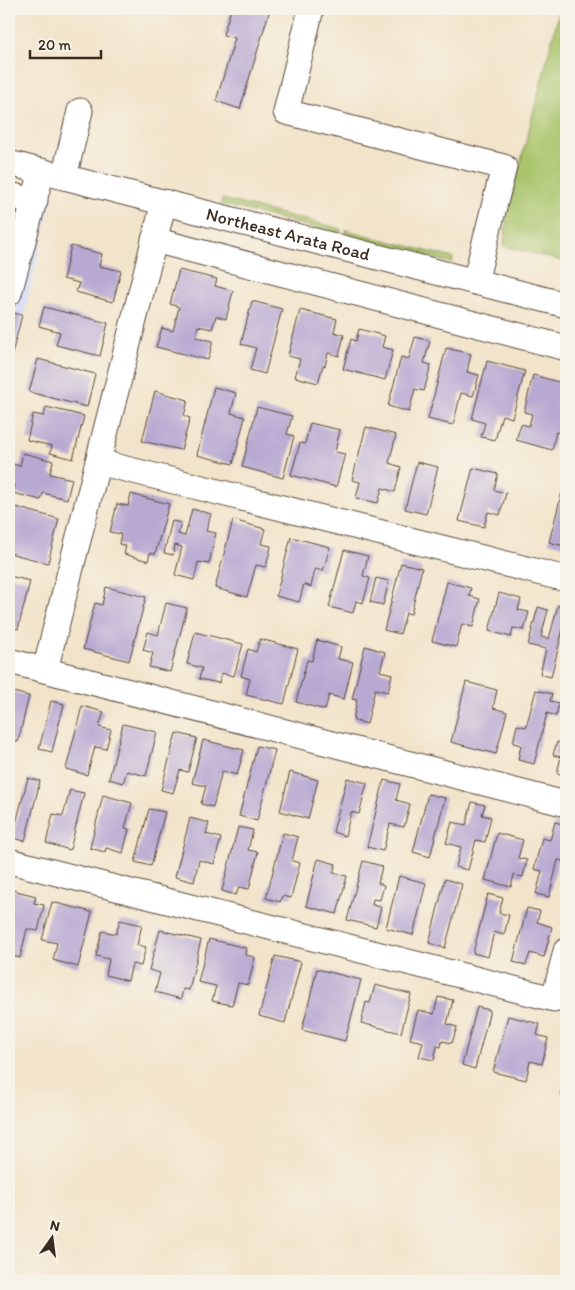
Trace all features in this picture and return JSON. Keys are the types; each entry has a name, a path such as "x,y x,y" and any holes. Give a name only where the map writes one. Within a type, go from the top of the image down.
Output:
{"street":[{"path":"311,9 286,112 504,167 476,282"},
{"path":"9,293 35,201 53,174 80,111"},
{"name":"Northeast Arata Road","path":"9,163 566,305"},
{"path":"9,195 35,201"},
{"path":"46,670 164,202"},
{"path":"154,240 566,348"},
{"path":"98,462 566,579"},
{"path":"9,661 566,804"},
{"path":"9,861 554,999 566,951"}],"shaded area":[{"path":"9,184 53,195 9,375"}],"green space":[{"path":"560,9 566,9 566,262 504,246 507,215"},
{"path":"222,199 341,229 340,234 221,204"},
{"path":"346,230 453,258 452,263 345,235"}],"building":[{"path":"231,9 270,9 240,109 216,101 235,38 223,35"},
{"path":"9,211 25,215 9,277"},
{"path":"71,246 102,254 99,266 121,271 113,302 76,292 79,283 63,279"},
{"path":"179,270 217,279 215,286 233,291 226,319 216,316 212,329 198,326 196,337 213,341 208,360 156,347 162,328 173,331 179,307 170,304"},
{"path":"252,301 282,309 265,374 250,370 256,348 241,344"},
{"path":"44,307 108,323 100,356 56,345 60,332 39,326"},
{"path":"300,310 337,319 334,332 344,335 339,356 328,353 318,383 295,377 300,359 288,356"},
{"path":"9,312 22,315 9,366"},
{"path":"359,329 385,336 382,347 393,350 385,380 343,369 351,339 356,341"},
{"path":"415,337 430,341 424,363 431,365 424,391 415,389 409,412 388,406 401,357 409,359"},
{"path":"446,348 471,354 467,372 479,375 473,396 461,393 453,425 428,419"},
{"path":"38,359 95,374 87,407 29,392"},
{"path":"487,361 525,371 512,418 502,415 495,440 481,437 485,423 472,419"},
{"path":"533,375 566,384 566,409 560,433 556,432 552,450 516,440 521,424 529,426 532,414 524,412"},
{"path":"214,387 236,393 231,413 245,417 233,464 197,455"},
{"path":"155,391 188,400 184,416 190,418 181,450 142,441"},
{"path":"46,407 84,416 73,459 50,453 52,446 27,440 33,414 44,416"},
{"path":"257,407 292,416 287,434 294,436 283,478 242,467"},
{"path":"310,423 340,430 335,452 345,454 336,487 291,475 300,443 305,444"},
{"path":"366,427 396,435 389,463 401,467 395,492 382,488 378,503 356,498 360,482 352,480"},
{"path":"23,453 53,461 50,474 72,479 67,499 43,493 41,500 13,493 15,486 9,484 9,463 20,466"},
{"path":"417,462 438,467 426,514 405,509"},
{"path":"473,468 498,474 494,490 506,493 500,515 488,512 484,527 459,521"},
{"path":"566,477 566,538 564,546 549,542"},
{"path":"131,494 169,504 155,554 150,553 148,561 124,554 126,546 119,544 121,534 110,532 117,504 128,506"},
{"path":"16,507 59,519 48,563 9,553 9,517 13,518"},
{"path":"192,509 211,514 206,531 216,533 209,564 198,562 194,580 175,575 182,547 175,545 173,555 164,553 172,521 181,523 178,534 185,536"},
{"path":"233,520 265,529 261,544 271,546 266,567 256,565 247,597 215,588"},
{"path":"291,537 330,547 323,571 315,569 311,587 304,584 299,602 276,596"},
{"path":"344,550 368,556 363,576 370,578 363,603 356,601 353,613 329,607"},
{"path":"401,563 422,568 411,614 406,613 400,634 384,630"},
{"path":"9,576 30,581 18,629 9,627"},
{"path":"376,578 389,581 383,605 370,602"},
{"path":"447,582 471,588 469,596 480,599 473,627 462,624 456,647 432,641"},
{"path":"106,587 146,597 129,661 83,649 95,603 102,605"},
{"path":"499,593 521,599 518,610 529,612 524,630 513,628 511,637 489,631"},
{"path":"166,603 187,608 170,672 149,667 153,653 143,650 148,632 158,635"},
{"path":"558,605 566,607 566,617 551,677 540,674 546,649 528,645 538,607 548,610 541,637 549,639"},
{"path":"195,632 243,644 234,676 221,673 219,683 199,679 202,668 187,664"},
{"path":"260,639 298,649 284,704 246,695 250,679 241,676 248,649 256,652"},
{"path":"317,640 341,647 338,659 353,662 344,699 329,695 325,710 296,702 307,660 312,661"},
{"path":"365,646 385,652 380,671 392,674 388,692 375,689 367,724 353,720 357,700 352,699"},
{"path":"466,682 497,690 493,708 507,712 496,754 451,742"},
{"path":"536,690 552,694 550,701 559,703 556,716 547,713 534,764 518,760 521,745 513,743 517,725 526,727"},
{"path":"9,691 29,696 18,742 9,740"},
{"path":"51,701 64,704 52,752 39,749"},
{"path":"82,706 104,712 99,727 111,730 106,749 95,747 87,775 66,769"},
{"path":"123,724 157,732 146,776 127,771 123,783 109,779"},
{"path":"176,733 197,738 188,772 180,770 173,793 161,790"},
{"path":"203,740 244,750 237,775 222,771 213,807 201,804 206,786 192,783"},
{"path":"566,740 566,776 557,773 561,757 553,755 557,742 565,744"},
{"path":"257,746 275,750 257,821 239,816"},
{"path":"290,772 318,780 308,819 280,811"},
{"path":"28,778 40,781 25,841 12,838"},
{"path":"347,778 367,783 359,814 351,812 345,836 333,832"},
{"path":"384,780 400,784 396,800 410,804 404,827 390,824 383,851 367,847"},
{"path":"70,790 84,793 70,850 46,843 53,814 63,816"},
{"path":"428,794 445,798 430,857 413,852"},
{"path":"103,795 132,803 125,828 129,829 123,853 106,848 105,852 90,848"},
{"path":"472,802 485,805 482,815 491,817 485,842 476,840 468,870 456,867 461,847 446,843 452,822 466,825"},
{"path":"149,809 165,812 151,866 135,862"},
{"path":"190,818 209,823 206,834 221,838 214,864 199,860 194,882 175,877"},
{"path":"555,822 566,825 564,837 566,838 566,862 558,860 549,897 536,894 542,871 534,869 542,838 550,840"},
{"path":"238,827 253,830 248,850 258,852 249,889 239,887 236,895 222,891"},
{"path":"283,833 298,837 292,861 300,863 291,898 282,896 280,902 266,898"},
{"path":"497,833 523,840 518,858 527,860 523,877 514,875 511,887 485,880"},
{"path":"318,859 336,864 333,873 347,876 337,914 306,906"},
{"path":"363,861 382,866 378,883 384,885 380,900 373,899 372,905 381,907 376,927 347,920"},
{"path":"399,876 426,883 413,935 386,928"},
{"path":"445,879 462,884 445,948 429,943"},
{"path":"9,889 36,896 34,903 44,905 38,931 27,929 20,958 9,955"},
{"path":"488,894 503,898 499,913 509,915 504,935 494,932 488,957 473,953"},
{"path":"52,902 92,912 78,967 53,960 57,943 42,940"},
{"path":"527,908 540,911 537,922 552,927 544,957 530,953 526,965 513,962"},
{"path":"120,920 142,925 137,945 146,947 141,966 132,964 128,981 106,975 109,959 96,956 102,931 116,934"},
{"path":"160,930 201,940 189,990 183,989 181,999 155,992 160,973 149,970"},
{"path":"209,939 246,948 245,955 255,957 248,985 238,983 232,1005 212,1001 216,986 198,982"},
{"path":"275,956 301,962 285,1023 259,1016"},
{"path":"317,969 361,980 345,1041 302,1030"},
{"path":"375,985 411,994 401,1033 361,1023 366,1002 370,1003"},
{"path":"438,997 453,1000 447,1024 457,1027 452,1043 442,1041 441,1047 437,1046 434,1060 419,1057 423,1042 410,1039 418,1010 434,1014"},
{"path":"477,1007 490,1010 475,1069 462,1065"},
{"path":"508,1016 540,1024 537,1035 548,1038 542,1064 530,1061 526,1080 493,1072"},
{"path":"566,1074 566,1094 561,1093"}]}
